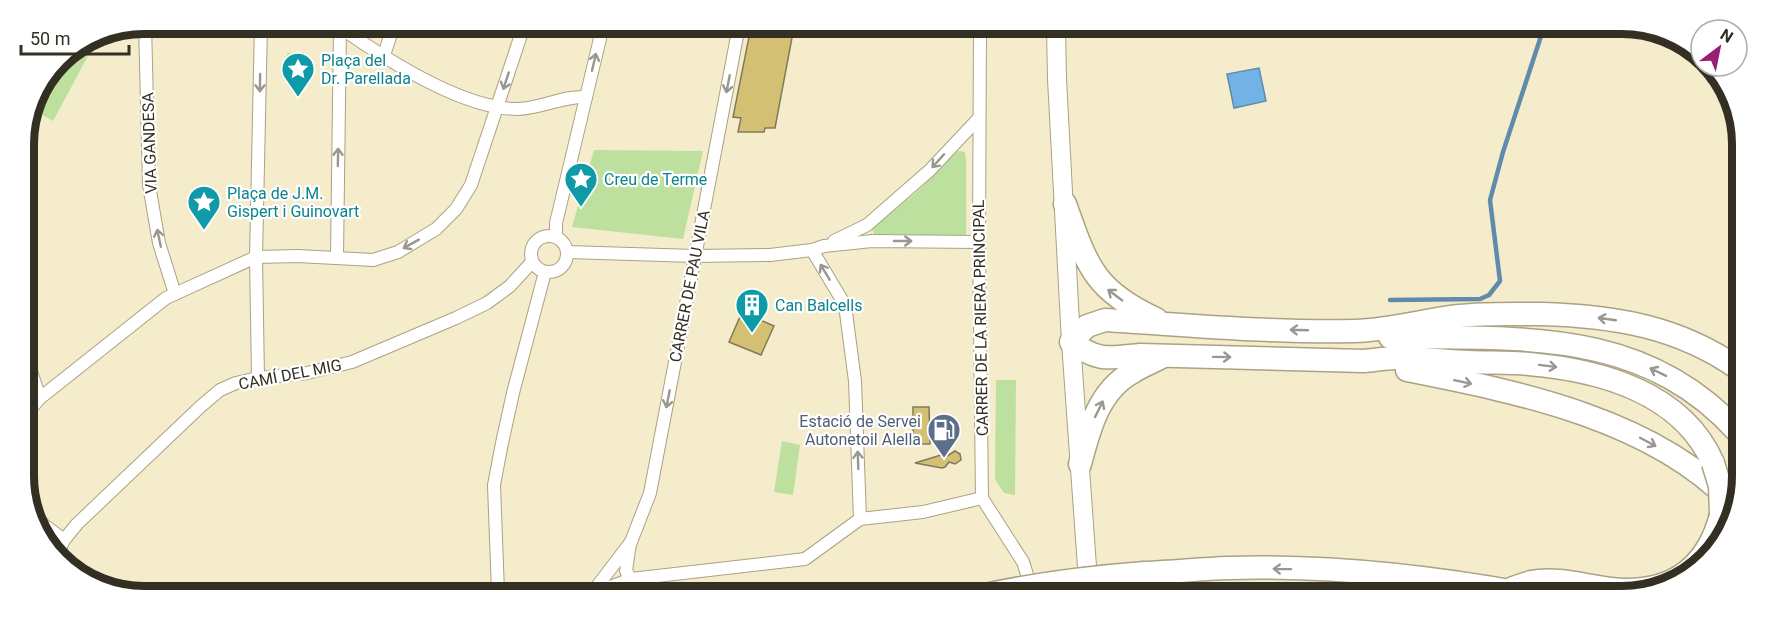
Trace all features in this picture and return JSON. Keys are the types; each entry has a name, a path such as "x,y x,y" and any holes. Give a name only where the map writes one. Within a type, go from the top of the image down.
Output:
{"highway":[{"path":"1065,204 1083,256 1094,274 1110,292 1138,311 1166,324"},
{"path":"1728,508 1713,463 1699,438 1678,416 1639,390 1589,372 1527,364 1395,358 1364,362 1140,355 1105,358 1087,353 1071,342 1087,326 1105,320 1357,331 1480,314 1584,316 1633,323 1669,333 1701,346 1732,364"},
{"path":"1357,331 1383,337 1554,342 1599,350 1654,369 1677,381 1715,409 1732,426"},
{"path":"1080,464 1089,432 1101,403 1107,395 1129,374 1163,356"},
{"path":"1364,362 1493,389 1567,409 1630,432 1699,473 1727,510"},
{"path":"1034,586 1145,573 1228,568 1368,573 1480,586"},
{"path":"1520,586 1532,582 1551,581 1591,586"}],"main road":[{"path":"1056,34 1071,342 1088,586"}],"street":[{"name":"VIA GANDESA","path":"146,34 149,185 159,243 175,294"},
{"path":"258,378 256,257 261,34"},
{"path":"337,257 339,34"},
{"path":"350,34 437,85 497,108 537,108 573,97 586,97"},
{"path":"384,55 391,34"},
{"path":"34,405 166,298 256,257 337,257 373,260 398,252 436,229 456,209 471,185 521,34"},
{"path":"556,236 556,224 601,34"},
{"name":"CARRER DE PAU VILA","path":"631,579 626,571 631,542 650,493 737,34"},
{"name":"CARRER DE LA RIERA PRINCIPAL","path":"980,34 978,119 982,498"},
{"path":"568,252 695,256 770,255 812,250 867,225 930,170 978,119"},
{"path":"867,225 872,241"},
{"path":"556,236 568,252 565,264 555,272 545,272 532,262 531,249 541,237 556,236"},
{"path":"824,246 872,241 979,242"},
{"path":"812,250 845,305 855,381 860,519"},
{"name":"CAMÍ DEL MIG","path":"61,547 78,524 220,390 236,383 258,378 307,373 351,362 395,344 487,303 510,286 532,262"},
{"path":"498,586 494,485 501,443 545,272"},
{"path":"34,380 40,398"},
{"path":"612,586 631,579 805,560 860,519 923,512 982,498 1023,562 1031,586"},
{"path":"47,527 64,540"},
{"name":"CARRER DE PAU VILA","path":"598,586 631,542"}],"green space":[{"path":"85,52 89,54 53,121 39,113 46,96 62,72"},
{"path":"303,52 304,84 288,84 287,53"},
{"path":"594,150 703,151 683,239 572,227"},
{"path":"959,151 965,152 966,160 966,236 874,234 872,229 874,225 916,192"},
{"path":"996,380 1016,380 1015,495 1004,493 995,479"},
{"path":"782,441 800,445 793,495 774,492"}],"water":[{"path":"1259,68 1266,101 1234,108 1227,74"}],"building":[{"path":"750,34 793,34 775,128 765,128 764,132 738,132 741,118 733,117"},
{"name":"Can Balcells","path":"742,312 774,326 761,355 729,342"},
{"path":"913,407 929,407 930,444 913,444"},
{"path":"955,451 960,454 961,460 955,464 949,462 942,468 915,463 941,455 947,456"}],"waterway":[{"path":"1390,300 1480,299 1489,295 1500,281 1490,200 1503,152 1542,34"}],"place":[{"name":"Plaça del Dr. Parellada","path":"298,98"},
{"name":"Creu de Terme","path":"581,208"},
{"name":"Plaça de J.M. Gispert i Guinovart","path":"204,231"},
{"name":"Can Balcells","path":"752,334"},
{"name":"Estació de Servei Autonetoil Alella","path":"944,459"}]}
